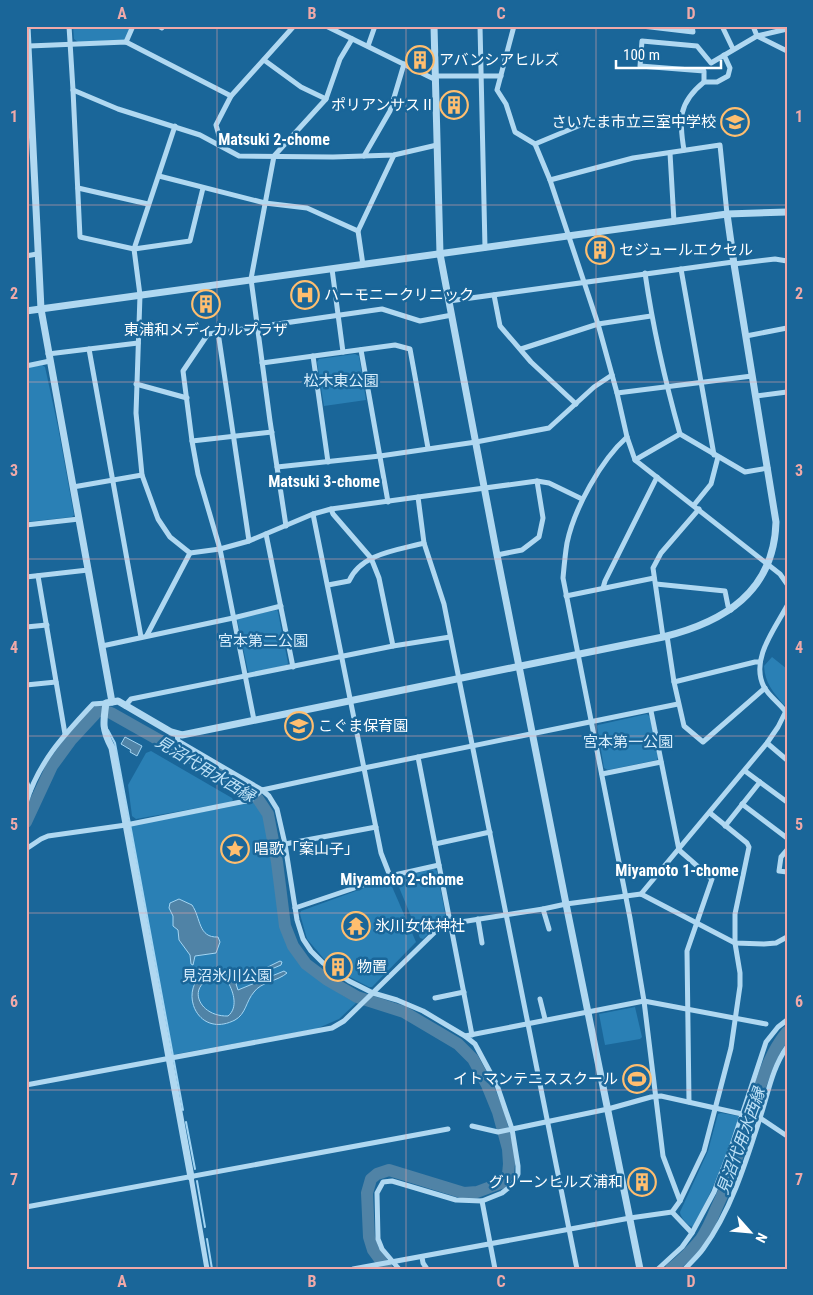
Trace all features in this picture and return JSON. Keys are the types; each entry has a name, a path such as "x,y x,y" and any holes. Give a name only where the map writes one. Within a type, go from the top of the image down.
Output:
{"street":[{"path":"27,26 41,309 102,646 109,703 102,726 112,748 207,1269"},
{"path":"69,26 80,237 134,249 190,241 202,188"},
{"path":"126,42 133,26"},
{"path":"158,26 162,28 163,26"},
{"path":"222,146 216,125 231,96 294,26"},
{"path":"326,26 335,28 352,39 435,78 481,75 500,76"},
{"path":"368,46 375,26"},
{"path":"434,26 440,254 497,556 640,1269"},
{"path":"480,26 485,248"},
{"path":"514,26 497,90 506,104 515,132 535,144 550,180 585,281 612,374 627,437 635,460 780,574 787,584"},
{"path":"642,26 693,32 692,26"},
{"path":"722,26 733,49"},
{"path":"753,26 757,36 787,51"},
{"path":"704,82 704,71 640,66 642,42 697,46 711,63 757,36 787,29"},
{"path":"286,526 251,279 274,156 326,99 340,59 352,39"},
{"path":"29,46 126,42 231,96"},
{"path":"684,150 680,125 682,113 692,93 704,82 717,82 728,76 730,68 724,55"},
{"path":"264,60 300,87 326,99"},
{"path":"364,156 390,111 404,64"},
{"path":"73,90 118,109 200,135 239,156 394,155 437,145"},
{"path":"535,144 583,124"},
{"path":"175,126 134,249 140,295 136,414 142,475 158,519 170,537 190,553 220,549 249,541 313,514 331,509 537,481 549,484 582,499"},
{"path":"26,803 32,784 49,754 93,704 118,701 177,734 254,720 665,637 702,624 730,610 746,597 758,583 767,564 776,535 776,522 734,263 720,145 633,158 550,180"},
{"path":"670,153 674,222"},
{"path":"363,265 358,231 394,155"},
{"path":"159,176 265,203 307,208 358,231"},
{"path":"78,188 148,204"},
{"path":"26,311 727,214 787,212"},
{"path":"26,256 37,254"},
{"path":"450,300 645,273 775,259 787,261"},
{"path":"332,269 343,352"},
{"path":"681,269 716,456 711,484 661,553 653,568 678,704 684,726 704,742 765,688"},
{"path":"645,273 651,316 666,387 680,434 745,472 768,468"},
{"path":"494,295 500,326 531,362 576,404"},
{"path":"254,720 220,549 198,474 192,441 184,371 208,334 382,310 420,321 452,314"},
{"path":"521,349 598,324 651,316"},
{"path":"746,336 787,328"},
{"path":"218,332 249,541"},
{"path":"26,366 49,358 89,349 138,343"},
{"path":"262,363 396,345 410,349 428,448"},
{"path":"89,349 112,480 144,636"},
{"path":"361,350 388,502"},
{"path":"313,356 328,462"},
{"path":"277,467 380,456 476,442 549,428 594,387 612,374"},
{"path":"617,393 752,376"},
{"path":"136,384 187,398"},
{"path":"756,396 787,392"},
{"path":"192,441 272,432"},
{"path":"635,460 680,434"},
{"path":"627,437 616,446 582,499 567,544 563,578 626,896 644,1001 663,1156 680,1200"},
{"path":"73,487 142,475"},
{"path":"603,588 604,581 657,477"},
{"path":"497,556 522,550 539,537 543,518 537,481"},
{"path":"418,497 424,543 444,604 577,1269"},
{"path":"331,509 333,514 371,558 379,578 393,646"},
{"path":"313,514 380,853 390,876"},
{"path":"26,525 79,519"},
{"path":"266,534 293,667"},
{"path":"328,585 349,581 352,574 371,558 424,543"},
{"path":"144,636 190,553"},
{"path":"26,577 88,570"},
{"path":"38,576 65,734"},
{"path":"566,596 654,578"},
{"path":"656,584 725,591 730,610"},
{"path":"102,646 281,606"},
{"path":"641,894 745,771 778,727 786,710 765,688 759,669 762,655 787,606"},
{"path":"26,627 47,625"},
{"path":"125,706 130,700 393,646 450,637"},
{"path":"674,682 760,662"},
{"path":"26,685 56,682"},
{"path":"26,849 48,836 126,826 251,800 262,790 678,704"},
{"path":"651,711 679,850 712,879 687,951 689,1102"},
{"path":"177,734 178,741 262,790 269,796 277,809 285,844 295,908 303,939 311,951 337,974 372,994 397,1000 424,1010 465,1036 475,1044 497,1085 510,1129 518,1174 512,1185 482,1201 456,1200 392,1182 383,1182 377,1193 378,1239 382,1249 399,1269"},
{"path":"767,743 787,760"},
{"path":"418,757 472,1035"},
{"path":"602,774 661,762"},
{"path":"745,771 787,802"},
{"path":"26,781 30,791"},
{"path":"725,826 760,782"},
{"path":"742,804 787,838"},
{"path":"353,1269 672,1212 680,1200 704,1151 731,1048 736,1018 740,973 735,914 749,847 747,843 710,813"},
{"path":"285,844 376,827"},
{"path":"435,844 490,832"},
{"path":"787,850 781,857 779,871 787,872"},
{"path":"295,908 390,876 439,865"},
{"path":"26,1085 332,1028 344,1021 438,929 450,923 641,894 736,943 776,943 787,937"},
{"path":"543,909 549,929"},
{"path":"478,919 482,942"},
{"path":"435,998 464,992"},
{"path":"540,999 545,1019"},
{"path":"465,1036 644,1001 766,1024"},
{"path":"658,1269 682,1247 692,1233 714,1192 743,1115 766,1042 775,1026 787,1020"},
{"path":"685,1269 702,1250 715,1230 734,1190 778,1060 787,1046"},
{"path":"472,1126 498,1132 608,1109 656,1096 758,1118 786,1133"},
{"path":"26,1206 448,1129"},
{"path":"482,1201 495,1269"},
{"path":"672,1212 692,1233"},
{"path":"422,1257 423,1263 428,1269"}],"green space":[{"path":"73,26 131,26 124,40 78,42 74,39"},
{"name":"松木東公園","path":"355,354 359,356 366,400 324,406 317,362 319,359"},
{"path":"42,365 45,367 58,427 74,515 72,517 26,522 26,368"},
{"name":"宮本第二公園","path":"277,610 288,663 287,665 250,673 237,619"},
{"path":"772,657 787,669 787,705 784,705 776,696 766,677 764,666"},
{"name":"宮本第一公園","path":"647,714 650,717 657,760 608,770 604,768 597,726"},
{"path":"151,751 233,800 231,802 136,819 132,816 128,785 146,753"},
{"name":"見沼氷川公園","path":"255,802 266,821 280,921 287,943 302,967 356,1003 339,1019 316,1029 171,1055 130,826"},
{"path":"434,869 437,871 446,918 423,939 420,938 396,880 398,877"},
{"name":"氷川女体神社","path":"386,880 390,882 416,942 372,987 369,987 340,972 324,959 307,939 300,914 301,911"},
{"path":"635,1007 642,1037 640,1039 605,1045 599,1014"},
{"path":"718,1114 738,1116 739,1119 719,1174 693,1227 685,1221 680,1212 708,1151"}],"shaded area":[{"path":"125,737 142,746 137,756 121,744"},
{"path":"179,899 192,905 203,931 218,937 220,942 216,953 195,956 193,965 191,964 190,955 179,940 178,930 173,926 173,916 169,908 170,903"},
{"path":"280,961 282,962 281,965 236,984 238,990 284,971 287,973 257,989 251,996 244,1011 235,1020 221,1024 210,1023 201,1018 195,1009 192,999 193,989 197,980 206,973 214,972 242,977 253,974","holes":["216,977 228,982 234,1000 231,1013 228,1016 218,1015 209,1011 199,1000 198,993 201,986 206,981"]}],"waterway":[{"name":"見沼代用水西縁","path":"26,822 52,766 71,740 97,712 103,710 111,713 244,788 258,799 268,814 277,862 285,926 293,946 306,964 326,979 357,997 404,1012 458,1044 473,1059 487,1085 498,1112 508,1149 508,1174 501,1183 477,1192 464,1193 389,1170 377,1174 371,1179 367,1193 369,1237 373,1250 387,1269"},
{"path":"108,730 115,743 183,1110"},
{"name":"見沼代用水西縁","path":"671,1269 698,1243 709,1224 732,1170 767,1067 787,1032"},
{"path":"186,1122 195,1169"},
{"path":"197,1181 205,1227"},
{"path":"207,1239 212,1269"}],"place":[{"name":"アバンシアヒルズ","path":"420,60"},
{"name":"ポリアンサスⅡ","path":"454,105"},
{"name":"さいたま市立三室中学校","path":"735,122"},
{"name":"セジュールエクセル","path":"600,250"},
{"name":"ハーモニークリニック","path":"305,295"},
{"name":"東浦和メディカルプラザ","path":"206,304"},
{"name":"こぐま保育園","path":"299,726"},
{"name":"唱歌「案山子」","path":"235,849"},
{"name":"氷川女体神社","path":"356,926"},
{"name":"物置","path":"338,967"},
{"name":"イトマンテニススクール","path":"637,1079"},
{"name":"グリーンヒルズ浦和","path":"642,1182"}],"district":[{"name":"Matsuki 2-chome","path":"274,139"},
{"name":"Matsuki 3-chome","path":"324,481"},
{"name":"Miyamoto 1-chome","path":"677,870"},
{"name":"Miyamoto 2-chome","path":"402,879"}]}
